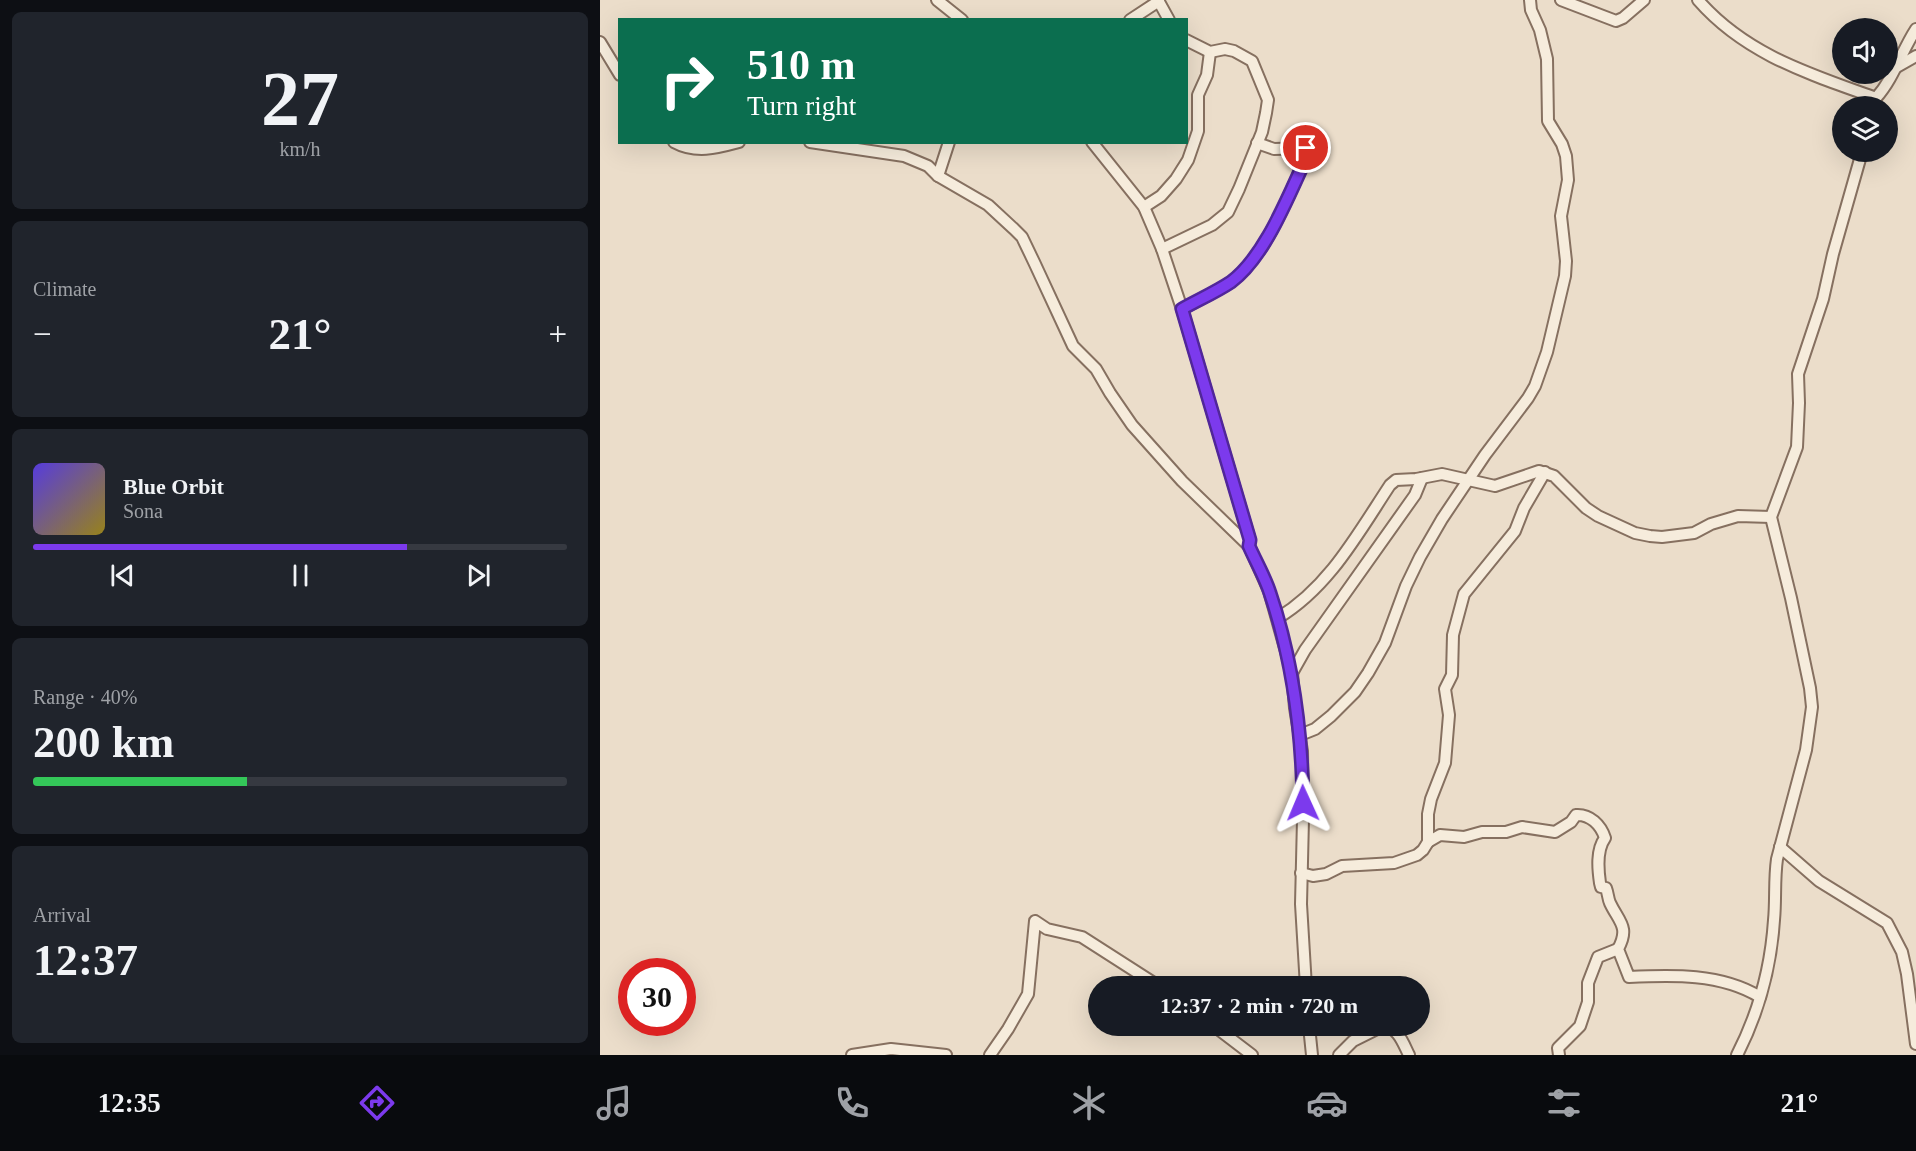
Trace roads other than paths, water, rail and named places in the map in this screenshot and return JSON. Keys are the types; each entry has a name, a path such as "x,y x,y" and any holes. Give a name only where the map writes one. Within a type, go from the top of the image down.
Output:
{"street":[{"path":"936,0 959,18"},
{"path":"1133,18 1158,0 1168,18"},
{"path":"1300,735 1315,729 1331,716 1355,692 1368,673 1385,642 1413,571 1442,519 1535,386 1557,314 1565,276 1566,261 1561,216 1568,168 1562,144 1548,121 1547,59 1540,30 1531,10 1530,0"},
{"path":"1561,0 1616,21 1623,18 1644,0"},
{"path":"1698,0 1742,39 1771,58 1860,96"},
{"path":"1898,62 1916,29"},
{"path":"1162,249 1212,225 1228,212 1262,132 1268,100 1252,61 1234,51 1225,49 1210,52 1188,41"},
{"path":"600,42 618,72"},
{"path":"1144,207 1161,196 1176,179 1188,160 1198,131 1198,95 1207,75 1210,52"},
{"path":"1898,66 1916,56"},
{"path":"1182,309 1231,281 1250,263 1262,246 1309,152 1306,148 1274,148 1257,143"},
{"path":"679,144 695,150 732,144"},
{"path":"823,144 904,156 928,166 938,176 988,205 1022,237 1073,346 1096,369 1132,425 1182,481 1249,546 1269,591 1292,673 1300,735 1303,819 1301,904 1305,976"},
{"path":"938,176 948,144"},
{"path":"1094,144 1144,207 1162,249 1228,462 1250,540 1249,546"},
{"path":"1737,1055 1760,997 1774,921 1774,877 1780,846 1801,772 1812,707 1791,598 1771,517 1797,447 1798,374 1823,299 1833,254 1859,162"},
{"path":"1278,618 1310,594 1329,575 1390,485 1396,480 1442,474 1495,486 1539,471 1545,472 1559,481 1586,508 1598,516 1635,533 1650,536 1690,534 1711,524 1738,516 1771,517"},
{"path":"1428,842 1431,799 1445,763 1449,715 1445,689 1452,675 1453,635 1464,594 1515,531 1524,508 1545,472"},
{"path":"1292,673 1305,650 1415,495 1422,478"},
{"path":"1301,873 1313,876 1326,874 1342,867 1394,863 1417,855 1428,842 1440,835 1464,837 1482,832 1506,832 1522,827 1555,832 1571,822 1576,815 1585,815 1599,825 1605,838 1598,857 1600,887 1606,888 1609,901 1623,927 1624,936 1618,949 1598,957 1588,983 1588,1002 1580,1026 1558,1048 1559,1055"},
{"path":"1780,846 1819,881 1887,923 1896,937 1905,963 1916,1044"},
{"path":"990,1055 1028,994 1035,921 1047,929 1082,937 1143,976"},
{"path":"1618,949 1629,977 1672,975 1722,981 1760,997"},
{"path":"1227,1036 1252,1055"},
{"path":"1311,1036 1313,1055"},
{"path":"1339,1055 1353,1041 1363,1036"},
{"path":"1398,1036 1409,1055"},
{"path":"852,1055 891,1049 946,1055"}]}
